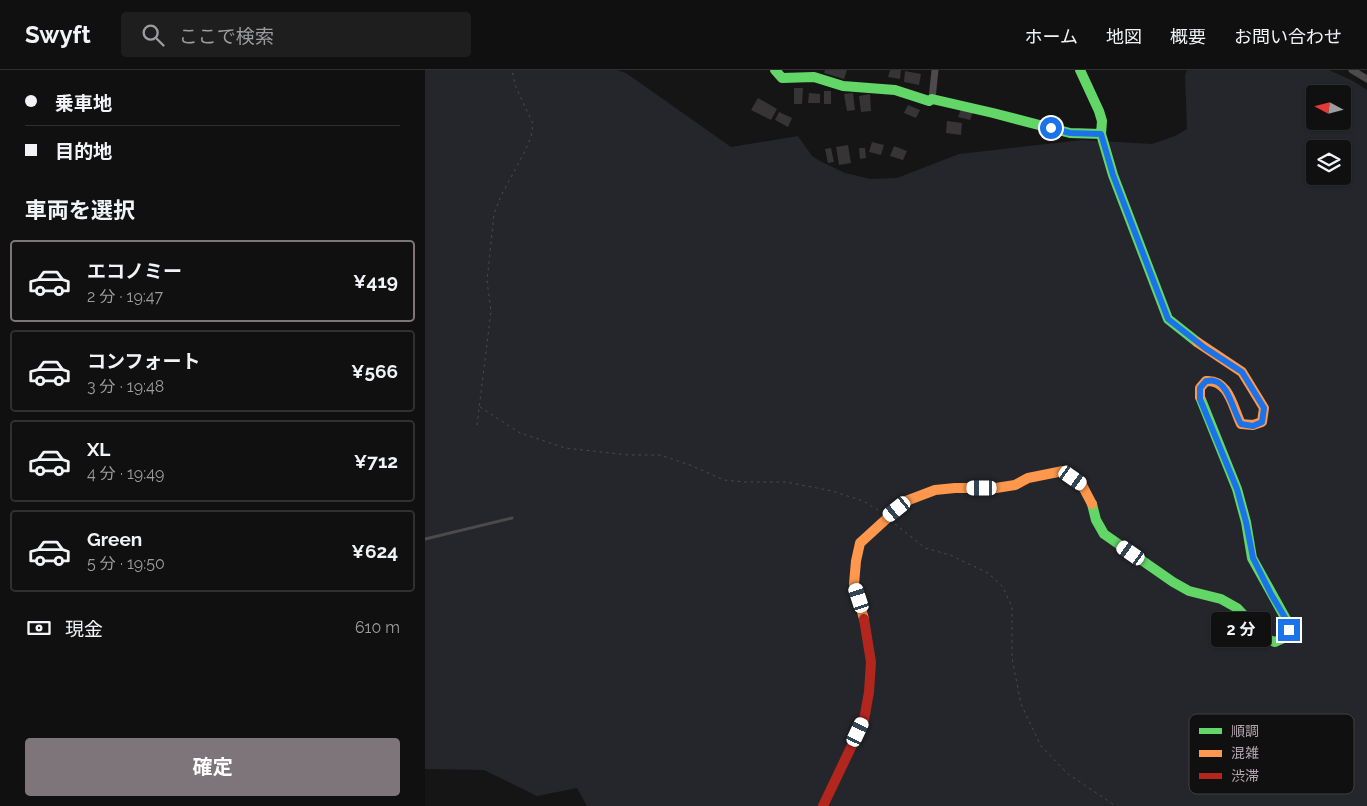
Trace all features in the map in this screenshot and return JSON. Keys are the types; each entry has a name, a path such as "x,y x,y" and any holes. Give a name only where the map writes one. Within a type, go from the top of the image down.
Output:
{"street":[{"path":"775,70 782,78 814,77 843,86 895,90 929,101 933,99 1070,133 1101,134"},
{"path":"933,99 935,70"},
{"path":"823,806 864,720 869,692 871,662 863,612 854,584 860,543 906,501 935,490 996,488 1015,485 1028,478 1063,471 1082,485 1091,501 1096,520 1104,534 1189,591 1221,599 1237,608 1266,639 1275,642 1286,637 1289,630 1287,621 1253,558 1237,489 1200,399 1200,388 1206,381 1215,380 1222,385 1228,393 1236,416 1241,424 1253,426 1262,422 1264,408 1242,372 1205,348 1168,319 1113,175 1101,134 1099,111 1080,70"},
{"path":"1352,70 1367,78"}],"lane":[{"path":"425,539 512,518"}],"path":[{"path":"477,425 491,311 487,281 495,214 501,196 531,137 533,124 515,85 512,70"},
{"path":"479,407 520,434 565,448 627,455 661,456 690,465 723,480 786,482 832,491 863,501 878,509 901,531 925,548 950,555 988,573 1003,588 1011,607 1012,658 1021,704 1041,746 1069,774 1116,806"}],"shaded area":[{"path":"425,70 617,70 626,73 731,147 798,136 812,156 822,162 845,173 871,179 897,178 959,154 1082,140 1152,144 1175,136 1187,129 1185,75 1187,70 1329,70 1367,90 1367,806 587,806 577,788 537,796 484,770 425,769"}],"building":[{"path":"825,70 847,70 844,79 824,73"},
{"path":"890,70 901,70 900,79 888,77"},
{"path":"905,71 921,74 919,85 904,82"},
{"path":"794,88 803,88 802,104 794,104"},
{"path":"824,91 831,91 831,104 824,104"},
{"path":"809,93 820,94 820,103 808,103"},
{"path":"853,93 855,110 847,111 844,94"},
{"path":"870,94 871,111 861,112 859,96"},
{"path":"758,98 777,109 771,120 751,110"},
{"path":"908,105 920,110 916,118 904,113"},
{"path":"961,109 973,112 970,120 958,117"},
{"path":"779,112 792,118 788,127 775,120"},
{"path":"947,121 962,123 961,135 946,133"},
{"path":"872,142 884,145 881,155 869,152"},
{"path":"848,145 851,163 839,165 836,147"},
{"path":"894,146 907,151 903,160 890,156"},
{"path":"831,148 834,162 828,163 825,149"},
{"path":"859,148 865,148 866,158 860,159"}],"traffic: fast":[{"path":"775,70 782,78 814,77 843,86 895,90 929,101 932,99 1070,133 1101,134"},
{"path":"1080,70 1099,111 1102,121 1101,134 1113,175 1168,319 1197,342"},
{"path":"1092,504 1096,520 1104,534 1173,582 1189,591 1221,599 1237,608 1266,639 1275,642 1286,637 1289,630 1287,621 1252,558 1246,522 1237,489 1200,397"}],"traffic: slow":[{"path":"1197,342 1242,372 1264,408 1262,422 1253,425 1241,424 1229,396 1220,385 1214,382 1206,381 1200,388 1200,397"},
{"path":"864,619 854,584 860,543 906,501 935,490 996,488 1015,485 1028,478 1063,471 1082,485 1092,504"}],"traffic: jam":[{"path":"823,806 864,720 869,692 871,662 864,619"}],"route":[{"path":"1051,128 1070,133 1101,134 1113,175 1168,319 1205,348 1242,372 1264,408 1262,422 1253,426 1241,424 1236,416 1228,393 1222,385 1215,380 1206,381 1200,388 1200,399 1237,489 1253,558 1287,621 1289,630"}]}
